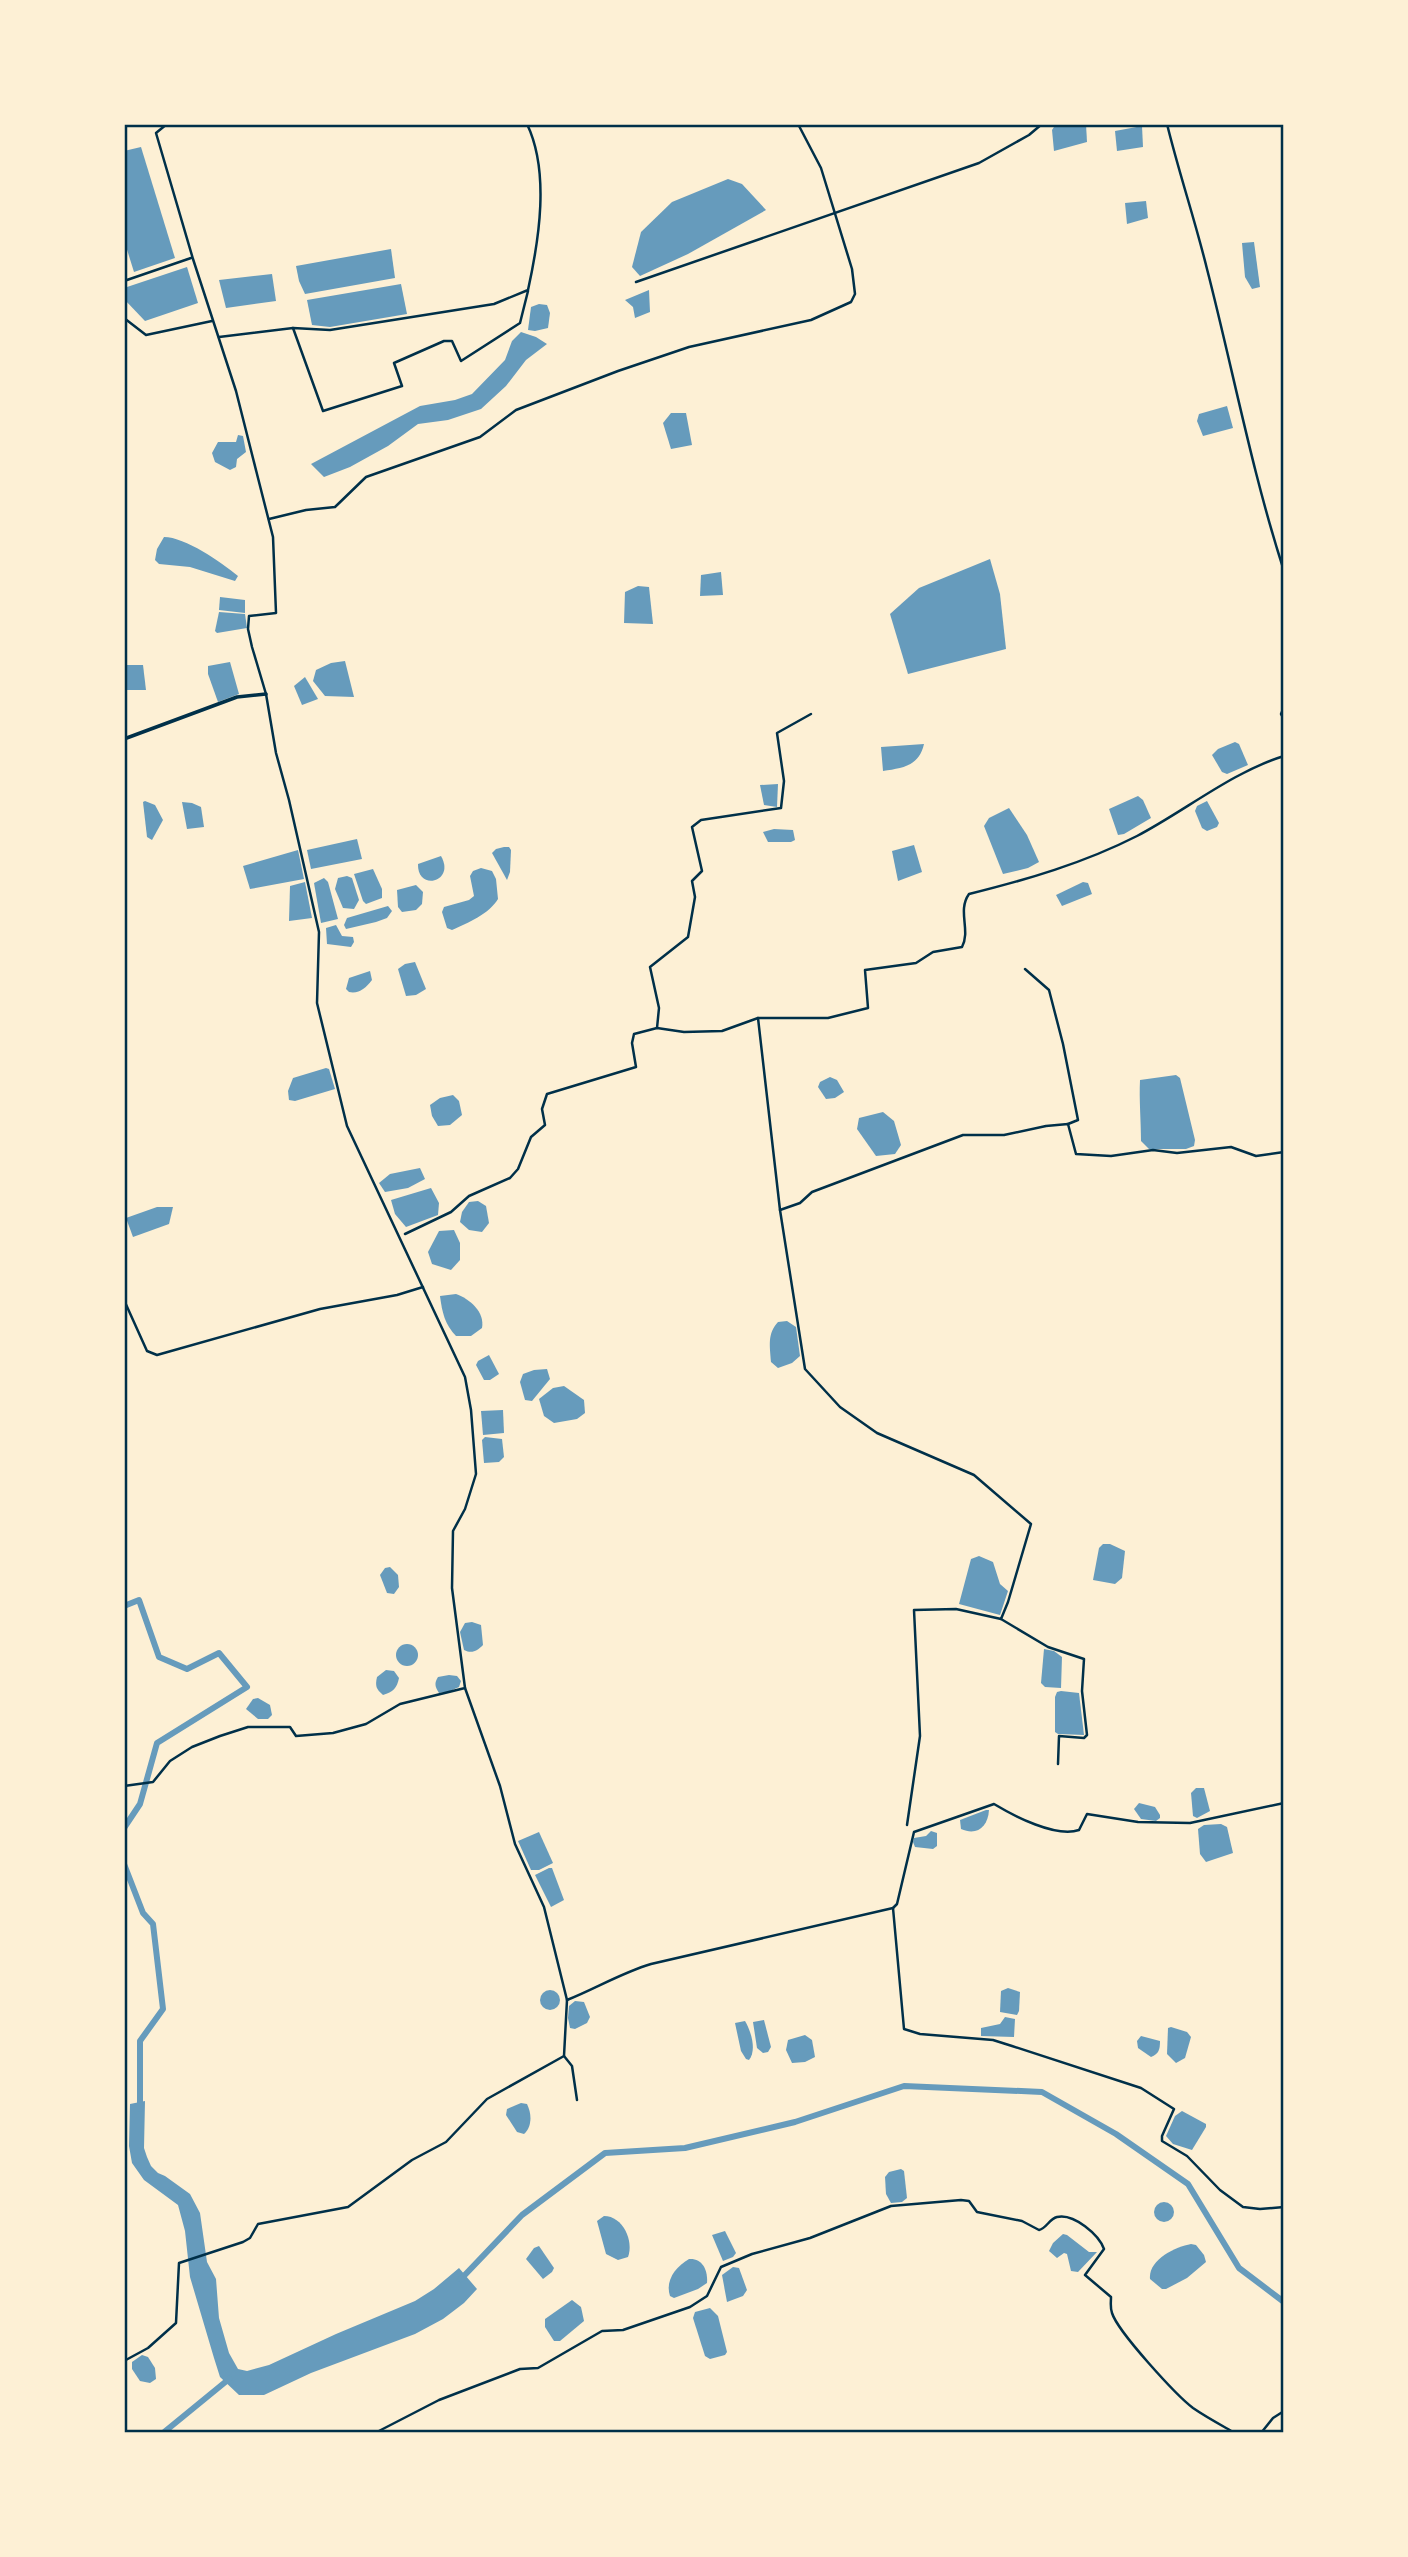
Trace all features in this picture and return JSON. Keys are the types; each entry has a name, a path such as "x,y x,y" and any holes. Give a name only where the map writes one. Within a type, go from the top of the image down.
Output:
{"street":[{"path":"167,124 156,133 236,391 273,537 276,613 249,616 248,629 266,694 276,753 319,932 317,1003 347,1126 465,1377 471,1409 476,1474 465,1508 453,1531 452,1588 465,1688 500,1786 515,1844 544,1907 567,2000 564,2056 572,2066 577,2100"},
{"path":"293,328 323,411 402,386 394,363 444,341 452,341 461,361 520,323 537,247 541,194 532,136 527,124"},
{"path":"268,519 306,510 335,507 366,477 480,437 516,410 606,375 689,347 811,320 851,302 855,294 855,278 821,168 798,124"},
{"path":"636,282 979,163 1029,135 1042,124"},
{"path":"1167,124 1178,172 1207,267 1270,529 1284,571"},
{"path":"124,281 188,258 193,259"},
{"path":"218,337 293,328 330,330 494,304 528,290"},
{"path":"124,318 146,335 213,320"},
{"path":"124,738 237,697 266,694"},
{"path":"1284,707 1281,714 1284,719"},
{"path":"657,1028 659,1008 650,967 688,937 695,897 692,881 702,871 692,827 701,820 781,808 783,781 777,733 811,714"},
{"path":"405,1234 451,1212 469,1196 510,1178 518,1169 531,1137 545,1125 542,1109 547,1094 636,1067 632,1037 634,1034 657,1028 684,1032 722,1031 758,1018 828,1018 868,1008 865,970 916,963 933,952 962,947 966,940 963,901 969,894 1016,883 1098,854 1138,835 1258,764 1284,756"},
{"path":"780,1210 800,1203 813,1192 963,1135 1004,1135 1078,1120 1049,990 1025,969"},
{"path":"758,1018 777,1164 780,1210 805,1369 840,1407 877,1433 974,1475 1031,1524 1001,1619"},
{"path":"1068,1124 1076,1154 1111,1156 1153,1150 1177,1153 1231,1147 1256,1156 1284,1152"},
{"path":"124,1300 147,1351 158,1355 320,1309 397,1295 423,1287"},
{"path":"907,1825 920,1736 914,1611 956,1609 1001,1619 1048,1647 1084,1659 1082,1691 1087,1735 1084,1738 1059,1736 1058,1763"},
{"path":"124,1786 153,1782 170,1761 192,1747 248,1727 290,1727 296,1736 333,1733 366,1724 400,1704 465,1688"},
{"path":"567,2000 632,1970 892,1908 897,1904 914,1832 994,1804 1026,1822 1069,1832 1079,1830 1087,1814 1138,1822 1190,1822 1284,1803"},
{"path":"892,1908 904,2029 920,2034 993,2040 1141,2088 1174,2109 1162,2141 1187,2156 1227,2196 1249,2209 1284,2207"},
{"path":"124,2361 156,2342 176,2323 179,2263 243,2242 250,2238 258,2224 348,2207 412,2160 446,2141 487,2099 557,2063 564,2056"},
{"path":"375,2433 439,2400 520,2370 538,2368 603,2331 623,2330 690,2307 707,2296 721,2267 752,2254 810,2238 891,2206 961,2200 968,2201 977,2212 1022,2221 1039,2230 1060,2217 1086,2228 1102,2242 1104,2249 1085,2273 1111,2297 1111,2310 1116,2320 1142,2355 1180,2396 1192,2407 1235,2433"},
{"path":"1261,2433 1273,2418 1284,2411"}],"water":[{"path":"1056,124 1086,124 1087,142 1054,151 1052,130"},
{"path":"1142,126 1143,147 1117,151 1115,131"},
{"path":"141,147 175,258 134,272 124,240 124,151"},
{"path":"728,179 742,184 766,210 688,254 640,276 632,267 641,232 672,202"},
{"path":"1146,201 1148,218 1127,224 1125,203"},
{"path":"1254,242 1260,287 1252,289 1245,277 1242,243"},
{"path":"391,249 395,278 305,294 299,281 296,266"},
{"path":"187,267 198,303 145,321 124,299 124,288"},
{"path":"272,274 276,301 226,308 219,280"},
{"path":"401,284 407,314 330,327 312,325 307,300"},
{"path":"649,290 650,312 635,318 633,307 625,300"},
{"path":"547,305 550,313 548,328 528,330 531,307"},
{"path":"521,332 547,344 526,360 506,386 481,409 448,420 418,424 388,446 350,467 324,477 311,464 420,406 472,394 505,360 512,341"},
{"path":"1227,406 1233,428 1203,436 1197,421 1199,414"},
{"path":"671,413 686,413 692,445 671,449 663,423"},
{"path":"238,435 243,436 246,452 237,459 236,467 230,470 215,462 212,453 218,442 236,442"},
{"path":"164,537 192,546 238,576 235,581 190,567 159,564 155,560 157,549"},
{"path":"990,559 1000,594 1006,649 908,674 890,614 919,588"},
{"path":"721,572 723,595 700,596 701,575"},
{"path":"638,586 649,587 653,624 624,623 625,592"},
{"path":"220,597 245,600 245,613 219,610"},
{"path":"219,612 245,614 247,628 217,633 215,631"},
{"path":"345,661 354,697 325,696 313,681 316,670 331,663"},
{"path":"230,662 239,694 218,702 208,674 208,666"},
{"path":"124,665 143,665 146,690 124,690"},
{"path":"305,677 318,699 302,705 294,686"},
{"path":"1235,742 1239,744 1248,765 1227,774 1222,772 1212,755 1218,749"},
{"path":"924,744 918,757 909,765 883,771 881,747"},
{"path":"778,784 777,807 764,805 760,785"},
{"path":"1138,796 1143,800 1151,818 1118,835 1109,809"},
{"path":"145,801 155,805 163,820 152,840 147,837"},
{"path":"1207,801 1219,823 1217,827 1207,831 1202,828 1195,811 1197,806"},
{"path":"182,802 201,807 204,827 187,829"},
{"path":"1009,808 1027,835 1039,862 1028,868 1003,874 984,826 989,818"},
{"path":"774,829 793,830 795,840 768,842 763,832"},
{"path":"357,839 362,859 311,869 307,850"},
{"path":"914,845 922,872 898,881 892,851"},
{"path":"504,847 511,850 507,880 492,853"},
{"path":"298,850 304,879 250,889 243,866"},
{"path":"441,856 444,872 440,877 429,881 423,878 418,864"},
{"path":"481,868 492,871 496,879 498,899 478,918 452,930 447,928 442,912 444,907 474,896 470,876 473,871"},
{"path":"373,869 382,889 382,898 366,904 354,874"},
{"path":"324,878 328,882 338,919 321,923 314,883"},
{"path":"338,878 352,878 359,900 354,909 343,908 335,889"},
{"path":"305,882 312,918 289,921 290,886"},
{"path":"1083,882 1088,883 1092,894 1062,906 1056,895"},
{"path":"416,885 423,892 422,904 416,910 402,912 398,907 397,890"},
{"path":"388,906 392,911 387,918 346,929 344,925 347,918"},
{"path":"336,925 342,936 353,937 351,947 327,944 326,928"},
{"path":"415,962 426,989 416,995 406,996 398,969"},
{"path":"370,971 372,980 365,988 353,992 346,989 349,978"},
{"path":"329,1069 335,1089 295,1101 289,1100 288,1091 293,1078"},
{"path":"1176,1075 1180,1078 1195,1140 1194,1146 1186,1149 1149,1149 1141,1141 1140,1080"},
{"path":"830,1077 837,1080 844,1092 835,1098 826,1099 818,1087 820,1082"},
{"path":"453,1095 459,1101 462,1115 450,1125 438,1126 430,1105 440,1098"},
{"path":"883,1112 894,1121 901,1145 895,1154 876,1156 857,1129 859,1118"},
{"path":"420,1168 425,1179 408,1188 385,1192 379,1183 390,1174"},
{"path":"431,1188 439,1203 438,1215 406,1227 395,1214 391,1200"},
{"path":"478,1201 486,1206 489,1223 482,1232 469,1230 460,1222 462,1212 469,1202"},
{"path":"157,1207 173,1207 169,1224 133,1237 126,1218"},
{"path":"454,1230 460,1243 460,1260 451,1270 432,1264 428,1252 439,1231"},
{"path":"456,1294 471,1303 481,1317 482,1328 471,1336 456,1336 445,1318 440,1296"},
{"path":"787,1321 796,1327 800,1356 792,1363 778,1368 771,1362 771,1336 778,1322"},
{"path":"489,1355 499,1374 490,1380 484,1380 476,1365"},
{"path":"547,1369 550,1379 532,1401 525,1400 520,1382 523,1374"},
{"path":"564,1386 584,1400 585,1413 577,1419 554,1423 544,1416 539,1399 553,1388"},
{"path":"503,1410 504,1433 483,1435 481,1411"},
{"path":"485,1437 502,1439 504,1457 499,1462 484,1463 482,1440"},
{"path":"1103,1544 1110,1544 1125,1551 1122,1578 1115,1584 1093,1580 1099,1548"},
{"path":"979,1556 993,1562 1000,1584 1008,1591 1000,1615 959,1604 971,1559"},
{"path":"390,1567 398,1575 399,1587 394,1594 387,1593 380,1575 385,1568"},
{"path":"465,1623 481,1625 483,1645 470,1652 464,1650 460,1632"},
{"path":"407,1644 417,1651 418,1655 411,1665 407,1666 397,1659 396,1655 403,1645"},
{"path":"1044,1649 1054,1651 1062,1657 1061,1688 1045,1687 1041,1683"},
{"path":"386,1670 394,1671 399,1678 394,1689 383,1695 376,1680"},
{"path":"457,1676 461,1681 459,1687 439,1693 436,1685 438,1677"},
{"path":"1057,1692 1079,1693 1084,1735 1055,1732 1055,1697"},
{"path":"258,1698 270,1705 272,1715 268,1719 258,1719 246,1709 253,1699"},
{"path":"1196,1788 1204,1788 1210,1811 1197,1818 1193,1816 1191,1793"},
{"path":"1139,1803 1155,1807 1160,1818 1156,1821 1141,1819 1134,1809"},
{"path":"989,1810 988,1816 981,1828 977,1831 961,1829 960,1820"},
{"path":"1221,1824 1227,1827 1233,1853 1206,1862 1200,1854 1198,1829 1204,1825"},
{"path":"931,1831 937,1833 937,1846 933,1849 915,1847 914,1838 926,1836"},
{"path":"539,1832 553,1863 539,1870 531,1870 518,1841"},
{"path":"552,1868 564,1900 551,1907 535,1875"},
{"path":"1008,1988 1020,1992 1017,2015 1000,2012 1001,1991"},
{"path":"550,1990 557,1993 560,2000 557,2007 550,2010 543,2007 540,2000 543,1993"},
{"path":"575,2001 584,2002 590,2017 587,2023 575,2029 570,2028 568,2018 569,2006"},
{"path":"1005,2017 1015,2019 1014,2037 981,2036 981,2028 1000,2024"},
{"path":"764,2020 771,2047 768,2052 763,2053 757,2048 753,2022"},
{"path":"745,2021 753,2046 749,2060 741,2051 735,2023"},
{"path":"1168,2028 1187,2032 1191,2037 1185,2058 1176,2063 1167,2054"},
{"path":"805,2035 812,2040 815,2057 805,2062 792,2063 786,2050 788,2040"},
{"path":"1141,2036 1160,2041 1156,2054 1151,2057 1138,2048 1137,2041"},
{"path":"145,2101 144,2148 147,2157 158,2173 190,2194 200,2213 207,2262 216,2279 219,2318 229,2353 238,2369 247,2371 269,2365 415,2301 459,2268 477,2289 443,2319 415,2334 311,2373 264,2395 239,2395 220,2377 190,2277 185,2231 178,2205 144,2180 132,2163 129,2146 130,2104"},
{"path":"521,2103 527,2104 530,2112 529,2128 524,2134 517,2132 506,2115 507,2109"},
{"path":"1182,2111 1206,2124 1192,2150 1173,2144 1166,2136 1175,2116"},
{"path":"901,2169 904,2171 907,2198 902,2202 891,2203 886,2194 885,2177 889,2172"},
{"path":"1164,2202 1171,2205 1174,2212 1171,2219 1164,2222 1157,2219 1154,2212 1157,2205"},
{"path":"604,2216 617,2220 625,2230 629,2244 628,2257 618,2260 606,2254 597,2221"},
{"path":"725,2231 736,2253 723,2261 712,2235"},
{"path":"1063,2234 1089,2252 1097,2252 1078,2272 1071,2271 1067,2254 1057,2258 1049,2251"},
{"path":"1196,2245 1206,2262 1187,2278 1166,2289 1162,2289 1150,2279 1153,2266 1158,2260 1170,2251"},
{"path":"539,2246 554,2268 543,2279 526,2259 534,2248"},
{"path":"689,2259 694,2259 704,2266 707,2283 674,2298 670,2296 670,2280 679,2266"},
{"path":"733,2267 739,2268 747,2290 743,2296 727,2302 722,2275"},
{"path":"572,2300 581,2307 584,2321 560,2341 554,2341 545,2327 545,2319"},
{"path":"710,2308 718,2316 727,2352 710,2359 705,2356 693,2318 695,2312"},
{"path":"142,2355 148,2357 155,2368 156,2379 150,2383 140,2381 132,2369 132,2362"}],"waterway":[{"path":"124,1606 139,1600 159,1657 187,1669 219,1653 247,1687 157,1743 140,1804 124,1828"},
{"path":"124,1864 143,1913 153,1924 163,2009 140,2041 140,2109"},
{"path":"461,2279 522,2215 605,2153 685,2148 795,2122 904,2086 1042,2092 1116,2134 1188,2184 1239,2268 1284,2302"},
{"path":"163,2433 229,2379"}]}
